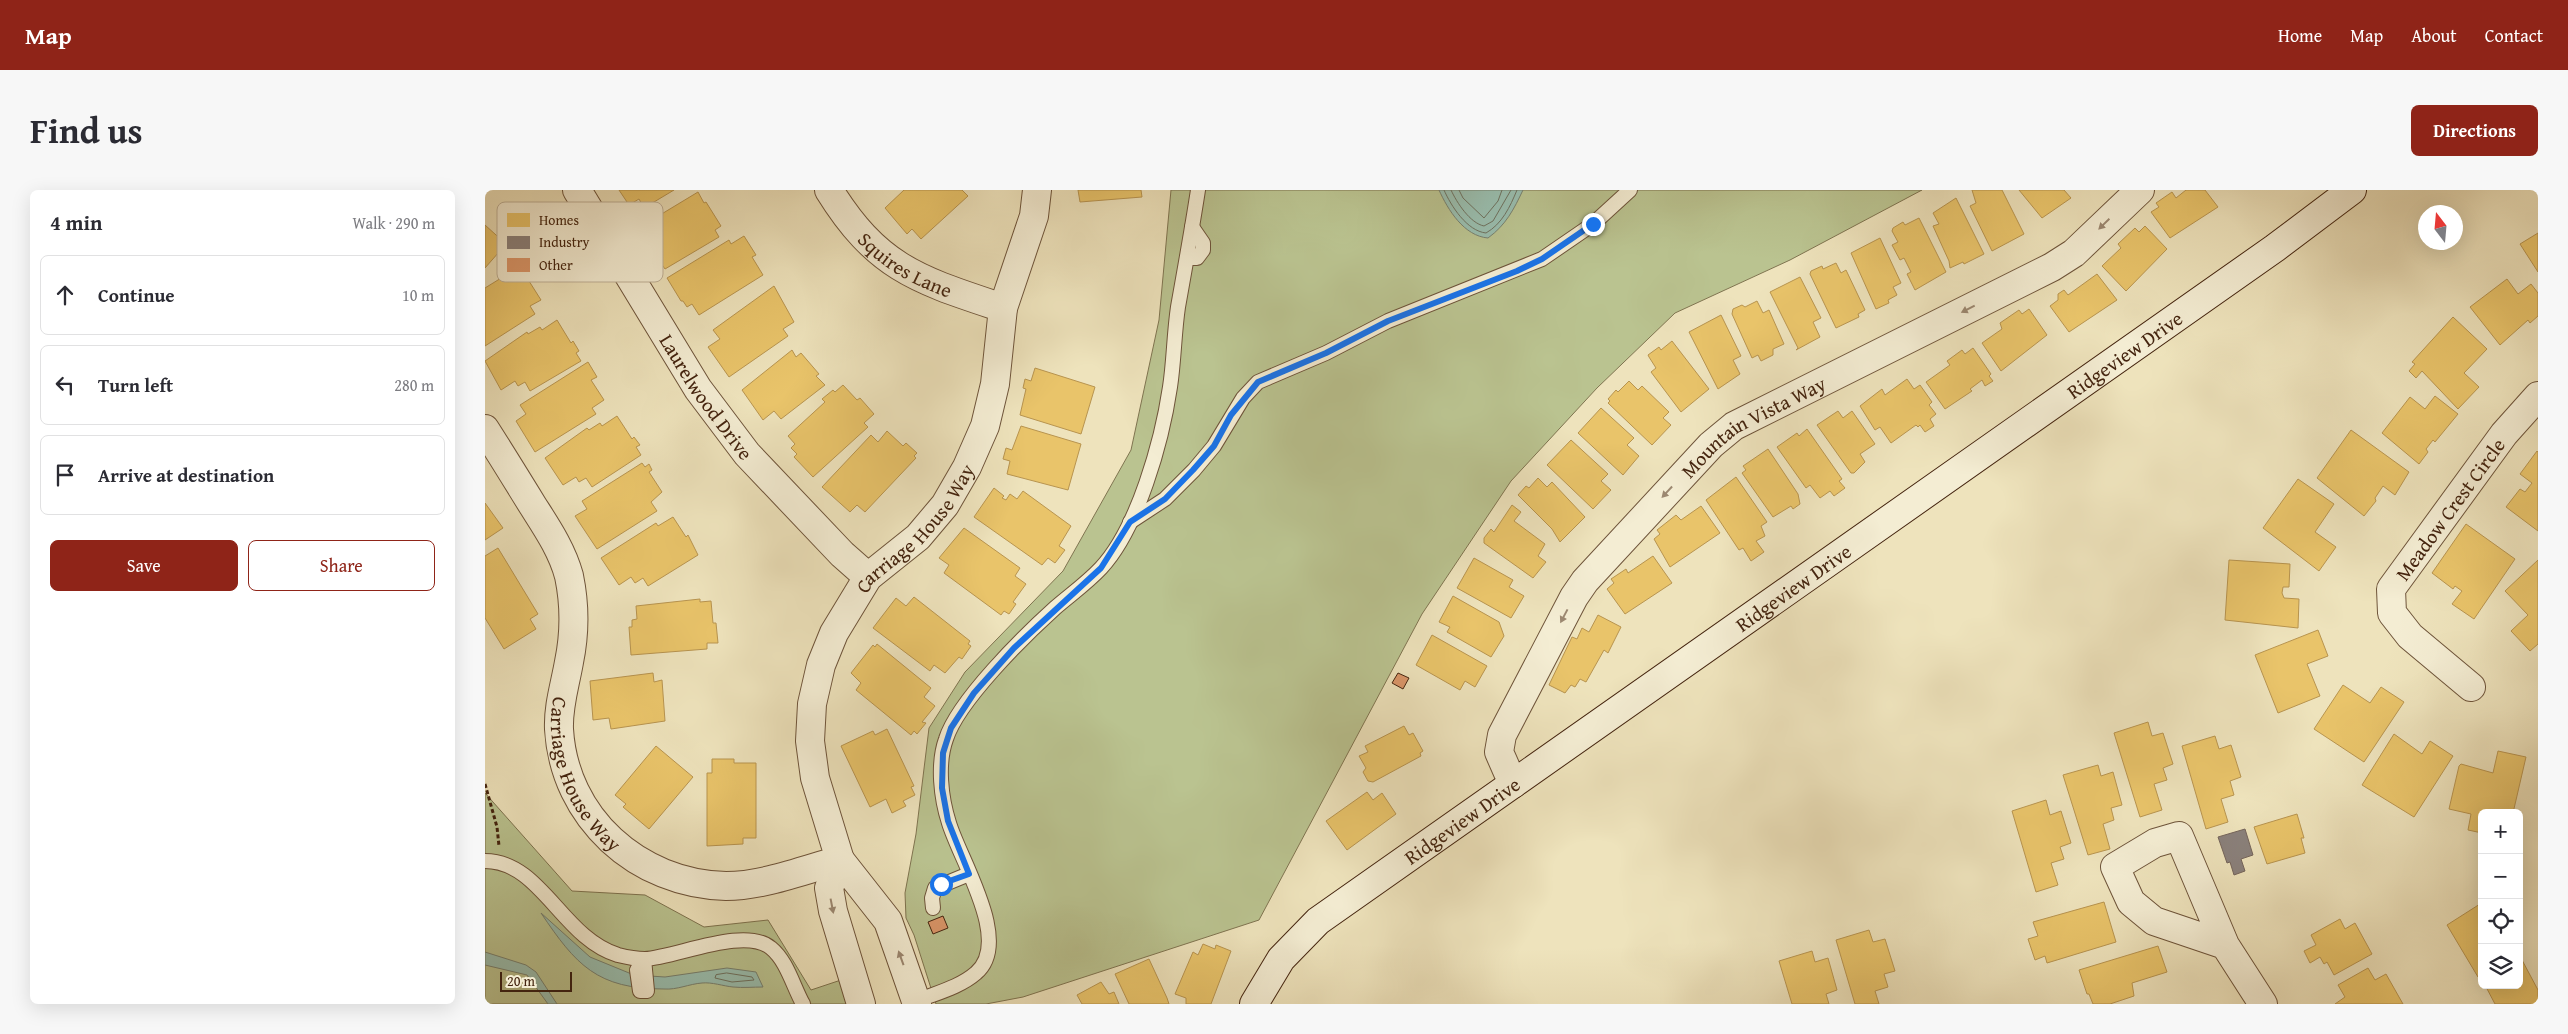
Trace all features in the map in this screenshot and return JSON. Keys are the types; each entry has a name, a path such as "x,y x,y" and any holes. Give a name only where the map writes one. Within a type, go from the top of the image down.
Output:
{"street":[{"name":"Laurelwood Drive","path":"577,190 584,202"},
{"name":"Squires Lane","path":"829,190 846,218 869,243 896,265 927,282 1003,308"},
{"name":"Carriage House Way","path":"914,1003 888,921 840,860 815,778 810,741 812,704 821,665 834,633 868,577 918,536 945,505 967,468 985,426 995,384 1003,308 1034,216 1037,190"},
{"name":"Mountain Vista Way","path":"1513,784 1499,752 1502,735 1574,597 1585,581 1711,445 1734,426 2052,267 2074,252 2139,190"},
{"name":"Ridgeview Drive","path":"1254,1004 1281,959 1318,921 2275,248 2352,190"},
{"name":"Laurelwood Drive","path":"633,282 698,388 741,447 842,554 868,577"},
{"name":"Meadow Crest Circle","path":"2471,687 2410,636 2392,614 2391,589 2504,434 2538,396"},
{"name":"Carriage House Way","path":"485,429 557,544 568,574 574,605 574,634 561,696 559,728 564,761 574,791 591,820 612,843 636,861 663,874 693,883 727,886 761,881 840,860"},
{"path":"840,860 829,888 833,912 861,1004"},
{"path":"2225,945 2263,1004"}],"lane":[{"path":"914,1003 962,982 976,973 985,963 990,952 988,927 953,836 945,806 942,788 945,739 974,693 1008,655 1054,608 1101,568 1130,522 1143,491 1165,416 1198,190"},
{"path":"1130,522 1165,499 1193,470 1214,446 1231,415 1258,382 1326,353 1388,321 1542,259 1593,224 1630,190"},
{"path":"491,861 513,866 528,876 568,922 594,942 642,966 731,941 756,940 771,948 784,963 803,1004"},
{"path":"933,908 932,898 935,888 969,874"}],"path":[{"path":"485,784 497,827 499,844 491,861"}],"green space":[{"path":"1171,190 1922,190 1790,260 1675,313 1597,388 1511,481 1422,614 1259,920 1023,997 986,1004 936,1004 914,935 906,918 905,893 916,834 929,728 965,672 1063,571 1131,450 1159,320"},
{"path":"485,793 572,891 645,895 704,927 768,920 811,990 841,980 849,1004 485,1004"}],"water":[{"path":"1439,190 1523,190 1505,222 1488,238 1479,236 1464,227 1447,206"},
{"path":"541,913 590,957 634,975 665,977 727,968 756,972 763,987 737,987 706,983 674,989 641,988 605,979 578,960"},
{"path":"485,952 526,965 536,972 557,1004 548,1004 527,975 485,965"}],"building: Homes":[{"path":"619,190 674,190 654,202 641,202 639,199 634,202 627,202"},
{"path":"904,190 962,190 968,196 921,239 912,229 907,234 885,208"},
{"path":"1078,190 1141,190 1142,197 1080,202"},
{"path":"1972,190 2002,190 2024,234 1992,251 1970,206 1976,203"},
{"path":"2019,190 2064,190 2071,198 2042,218"},
{"path":"2186,190 2205,190 2218,207 2170,238 2151,212 2159,207 2156,203 2172,192 2176,198"},
{"path":"698,192 721,226 715,230 719,237 665,269 663,266 663,213"},
{"path":"1956,198 1984,254 1964,264 1963,262 1950,268 1949,261 1933,226 1939,224 1933,213"},
{"path":"1919,218 1946,272 1915,290 1907,274 1911,272 1904,258 1900,260 1892,245 1898,242 1892,231 1893,228 1903,222 1905,225"},
{"path":"485,225 497,236 497,254 485,268"},
{"path":"2145,226 2167,249 2126,291 2102,266 2121,248 2118,244 2135,228 2139,232"},
{"path":"2538,233 2538,272 2520,244"},
{"path":"744,236 756,255 752,257 763,275 699,315 692,304 687,307 681,301 667,278 729,240 731,244"},
{"path":"1880,238 1901,283 1893,287 1897,295 1888,300 1889,303 1876,309 1851,253"},
{"path":"1836,263 1841,273 1846,270 1865,310 1858,314 1859,317 1836,328 1810,274 1811,271 1822,266 1823,269"},
{"path":"2097,274 2117,300 2069,332 2050,306 2058,300 2058,294 2064,290 2068,295"},
{"path":"1800,277 1821,318 1813,322 1820,337 1796,350 1798,348 1770,292"},
{"path":"2507,279 2518,294 2531,284 2538,293 2538,316 2530,323 2528,320 2500,345 2470,307"},
{"path":"497,281 530,282 541,300 530,306 535,314 485,346 485,288"},
{"path":"774,286 794,322 783,329 788,336 729,377 708,347 720,339 713,330"},
{"path":"1757,301 1763,313 1769,310 1784,344 1773,349 1773,355 1761,361 1758,355 1752,358 1732,314 1733,309 1742,305 1745,307"},
{"path":"2029,309 2047,335 2001,371 1982,343 2002,329 2000,323 2019,310 2022,314"},
{"path":"1721,315 1741,356 1733,360 1740,374 1718,389 1689,332"},
{"path":"2453,317 2487,349 2464,373 2479,387 2458,409 2422,371 2416,378 2409,371 2415,364 2412,362"},
{"path":"557,320 571,343 573,341 579,351 576,353 581,361 530,391 525,382 518,386 515,381 501,390 485,361 527,332 528,334 540,327 542,330"},
{"path":"1672,341 1709,389 1681,412 1651,372 1656,368 1648,355 1659,347 1661,350"},
{"path":"1973,348 1991,374 1989,376 1993,381 1985,386 1982,380 1970,389 1972,391 1945,409 1926,382 1950,365 1947,361 1962,350 1965,354"},
{"path":"792,350 796,357 801,353 819,374 816,376 825,385 781,419 774,411 763,420 742,390"},
{"path":"588,362 597,377 591,380 604,400 592,408 596,414 535,452 516,421 526,414 520,405"},
{"path":"1035,368 1095,387 1081,434 1020,415 1026,389 1023,388 1025,379 1031,381"},
{"path":"1907,379 1914,389 1920,385 1932,402 1929,405 1936,414 1930,419 1934,426 1925,432 1920,425 1918,427 1916,425 1891,443 1880,427 1875,430 1860,406 1882,389 1885,395"},
{"path":"1629,381 1638,390 1642,386 1669,412 1663,418 1671,425 1652,445 1608,403 1610,401 1608,399 1616,390 1618,392"},
{"path":"843,385 857,400 860,398 874,414 864,423 868,427 813,477 794,457 797,454 791,448 795,444 788,436 825,402 822,399"},
{"path":"2435,396 2458,414 2435,442 2433,440 2426,449 2428,452 2419,464 2382,433 2410,397 2425,409"},
{"path":"1601,408 1634,438 1627,445 1639,456 1623,475 1578,433"},
{"path":"1838,411 1843,418 1852,411 1875,444 1860,454 1865,462 1854,473 1851,473 1817,425"},
{"path":"617,416 632,439 634,437 640,445 636,447 641,455 592,487 586,478 579,482 576,477 563,485 545,458 587,428 589,430 600,423 602,426"},
{"path":"1021,426 1081,444 1068,490 1007,474 1010,461 1003,459 1006,448 1012,450"},
{"path":"1807,429 1842,479 1839,481 1845,488 1834,496 1830,491 1820,498 1810,485 1806,488 1777,447 1797,433 1799,436"},
{"path":"2351,430 2409,472 2395,495 2383,486 2375,498 2376,501 2364,516 2317,478"},
{"path":"887,431 903,446 906,443 917,453 914,456 916,458 865,512 857,505 850,512 822,487 871,435 878,442"},
{"path":"1571,440 1608,474 1601,481 1611,490 1593,509 1547,465"},
{"path":"1768,449 1798,494 1800,504 1793,509 1791,506 1773,517 1742,473 1746,470 1743,466"},
{"path":"2537,451 2538,531 2506,507 2520,489 2525,492 2532,483 2520,474"},
{"path":"642,463 645,467 649,464 652,470 649,472 662,492 651,502 657,511 597,549 575,516 587,509 582,501"},
{"path":"1736,477 1767,522 1761,526 1765,536 1756,541 1764,552 1751,561 1743,548 1739,550 1706,500"},
{"path":"1538,478 1547,487 1552,482 1585,517 1560,542 1552,529 1518,495 1526,486 1529,488"},
{"path":"2298,479 2334,504 2315,532 2336,547 2319,571 2263,528"},
{"path":"994,488 1006,500 1010,494 1017,499 1023,491 1071,526 1059,546 1065,550 1055,563 1048,558 1042,565 974,517"},
{"path":"485,503 503,528 485,540"},
{"path":"1512,505 1521,512 1514,521 1545,544 1538,556 1546,562 1533,578 1484,543 1484,538 1491,529 1494,532"},
{"path":"1701,506 1720,533 1670,567 1654,539 1660,534 1657,530 1676,515 1681,520"},
{"path":"673,517 686,537 688,535 698,555 648,586 643,578 635,583 631,577 619,585 601,558 656,523 658,526"},
{"path":"2466,524 2515,559 2474,619 2452,604 2462,591 2455,586 2453,589 2432,573"},
{"path":"964,528 1020,568 1015,576 1026,584 1013,602 1016,604 1009,614 1004,611 1001,615 944,573 949,565 939,558"},
{"path":"498,548 538,614 530,619 536,629 504,649 485,618 485,556"},
{"path":"1653,556 1672,583 1625,614 1607,589 1614,583 1611,579 1626,569 1628,573"},
{"path":"1474,558 1513,580 1509,587 1524,596 1511,618 1457,588"},
{"path":"2229,560 2290,564 2289,587 2283,587 2282,593 2284,598 2299,599 2298,628 2225,620"},
{"path":"2538,560 2538,644 2530,651 2511,631 2528,615 2505,591"},
{"path":"1453,596 1499,622 1504,636 1491,657 1447,632 1450,627 1439,622"},
{"path":"914,597 970,641 968,644 971,646 962,659 959,657 945,673 934,665 930,671 873,628 896,598 906,606"},
{"path":"700,599 700,602 711,601 713,623 716,623 718,643 707,643 707,649 631,655 629,627 632,627 632,620 637,619 636,606"},
{"path":"1598,615 1621,627 1608,653 1604,650 1586,682 1580,679 1575,687 1571,685 1565,693 1549,685 1572,637 1577,639 1582,628 1589,632"},
{"path":"2318,630 2328,656 2307,664 2320,696 2278,713 2255,655"},
{"path":"1432,635 1487,666 1475,687 1465,681 1460,690 1416,665"},
{"path":"877,644 931,688 924,697 935,706 922,722 926,723 917,734 914,731 911,735 856,690 861,683 851,673 873,645 875,647"},
{"path":"653,673 654,682 662,680 665,721 611,729 609,718 593,720 590,681"},
{"path":"2343,685 2370,703 2381,687 2404,702 2364,762 2314,729"},
{"path":"2148,722 2152,736 2163,733 2173,764 2163,768 2167,780 2154,784 2162,810 2140,817 2114,733"},
{"path":"1404,726 1409,735 1413,733 1423,751 1420,753 1421,756 1373,782 1368,781 1363,772 1366,768 1359,756 1368,752 1365,746"},
{"path":"887,729 914,786 911,787 915,795 903,801 906,806 892,813 886,799 870,807 841,746 873,731 875,735"},
{"path":"2394,734 2422,754 2430,741 2453,756 2414,817 2362,785"},
{"path":"2215,736 2219,749 2231,745 2241,777 2230,781 2234,795 2221,799 2228,822 2206,829 2182,746"},
{"path":"656,746 693,777 649,829 623,807 626,804 615,795"},
{"path":"2498,751 2526,757 2514,809 2478,809 2478,832 2468,830 2471,814 2449,809 2459,766 2461,764 2493,773"},
{"path":"712,759 734,759 734,763 756,763 756,838 743,838 743,844 707,846 707,773 712,773"},
{"path":"2098,765 2101,776 2113,772 2122,805 2111,808 2114,820 2103,824 2110,849 2088,855 2063,775"},
{"path":"1367,792 1373,800 1382,793 1396,814 1347,850 1326,821"},
{"path":"2046,800 2050,815 2061,811 2071,843 2060,847 2064,859 2051,863 2058,885 2036,892 2012,811"},
{"path":"2297,814 2304,838 2301,838 2305,853 2267,864 2254,827"},
{"path":"2104,902 2116,942 2047,963 2045,956 2035,960 2028,939 2038,936 2033,922"},
{"path":"2478,905 2478,977 2447,925"},
{"path":"2340,919 2345,929 2355,923 2372,954 2334,975 2327,962 2324,964 2320,957 2310,963 2304,951 2316,945 2311,935"},
{"path":"1869,930 1873,942 1885,939 1895,971 1884,974 1888,987 1875,991 1879,1004 1855,1004 1836,940"},
{"path":"1203,944 1215,949 1216,945 1231,951 1211,1004 1186,1004 1186,998 1175,994 1193,952 1198,955"},
{"path":"2158,946 2167,972 2132,983 2134,996 2110,1004 2093,1004 2089,994 2087,994 2079,970"},
{"path":"1812,951 1815,962 1828,958 1837,990 1826,994 1829,1004 1792,1004 1779,961"},
{"path":"1149,959 1169,1004 1129,1004 1115,974"},
{"path":"2523,962 2538,990 2538,1004 2495,1004 2487,989 2523,989"},
{"path":"2368,968 2375,980 2386,974 2403,1004 2335,1004 2345,997 2338,985"},
{"path":"1101,982 1109,994 1114,992 1119,1004 1082,1004 1077,995"}],"building: Industry":[{"path":"2245,829 2253,855 2241,859 2245,871 2234,875 2230,862 2227,863 2218,837"}],"building: Other":[{"path":"1398,673 1409,678 1403,689 1392,683"},
{"path":"943,916 948,928 933,934 928,922"}],"route":[{"path":"941,884 969,874 948,821 942,788 945,739 960,713 974,693 1014,648 1054,608 1101,568 1116,548 1130,522 1165,499 1193,470 1214,446 1231,415 1258,382 1278,372 1307,362 1388,321 1517,271 1542,259 1593,224"}]}
